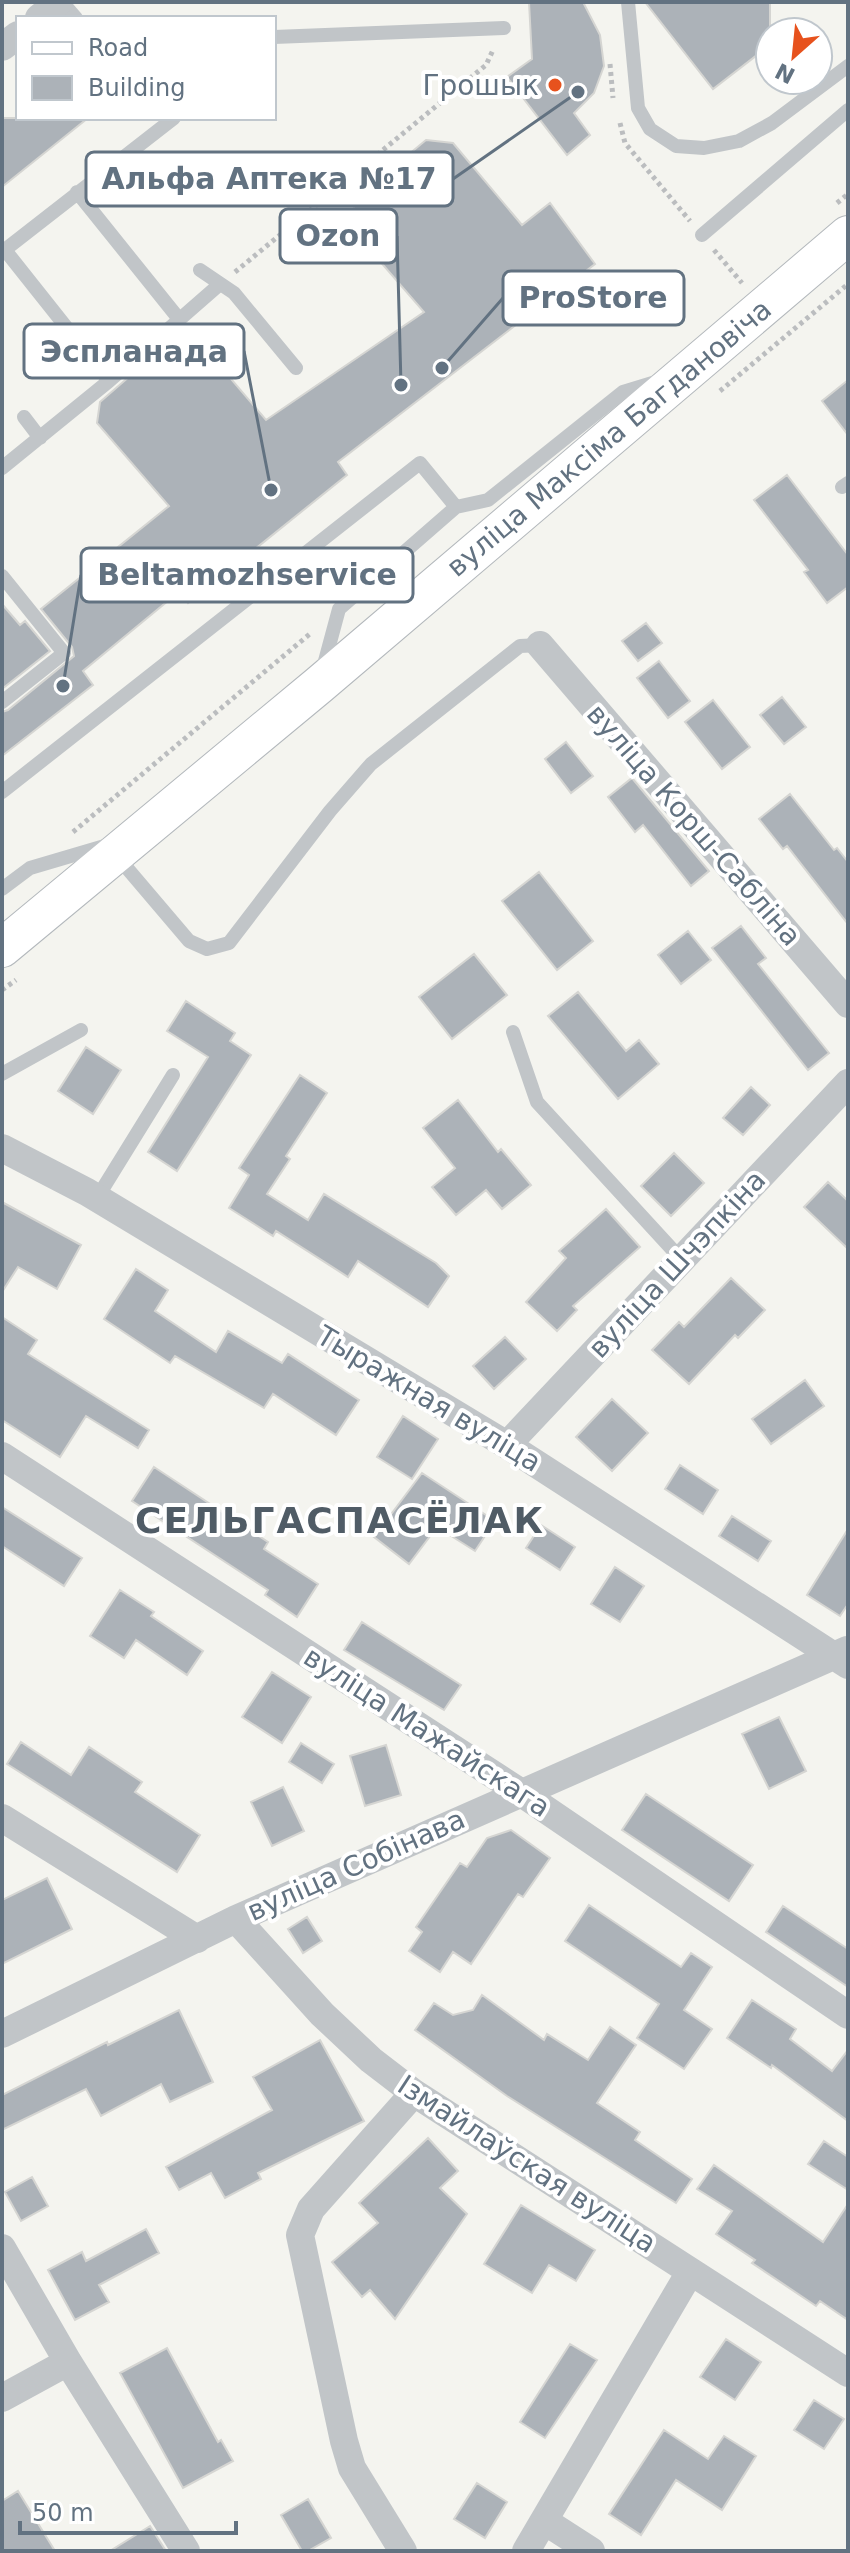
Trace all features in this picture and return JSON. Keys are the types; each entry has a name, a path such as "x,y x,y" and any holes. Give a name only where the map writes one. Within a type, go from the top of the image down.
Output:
{"main road":[{"name":"вуліца Максіма Багдановіча","path":"2,948 319,685 848,235"}],"street":[{"path":"42,16 60,2"},
{"name":"вуліца Корш-Сабліна","path":"540,645 848,1004"},
{"name":"вуліца Шчэпкіна","path":"507,1445 848,1083"},
{"name":"Тыражная вуліца","path":"2,1148 97,1198 507,1445 843,1657"},
{"name":"вуліца Мажайскага","path":"2,1456 520,1792 848,2015"},
{"name":"вуліца Собінава","path":"2,2034 236,1919 520,1792 843,1657"},
{"path":"2,1818 197,1939"},
{"name":"Ізмайлаўская вуліца","path":"236,1919 322,2014 371,2060 414,2093 848,2373"},
{"path":"403,2551 352,2468 300,2235 311,2209 414,2093"},
{"path":"2,2248 68,2362 186,2551"},
{"path":"526,2551 546,2522 690,2272"},
{"path":"2,2398 68,2362"},
{"path":"546,2522 591,2551"}],"lane":[{"path":"628,2 638,108 650,129 676,146 704,148 739,141 772,123 848,66"},
{"path":"276,37 504,28"},
{"path":"702,235 848,110"},
{"path":"109,381 4,251 167,120"},
{"path":"77,192 179,319"},
{"path":"200,270 234,293 296,368"},
{"path":"2,468 109,381 220,284"},
{"path":"319,685 339,609 456,507 488,500 623,392 686,372"},
{"path":"24,417 40,438"},
{"path":"2,792 420,463 456,507"},
{"path":"2,576 64,653 2,702"},
{"path":"2,889 30,868 125,845 189,941 207,949 229,943 330,811 371,764 520,646 540,645"},
{"path":"2,1074 81,1030"},
{"path":"513,1032 537,1102 681,1259"},
{"path":"97,1198 173,1075"}],"path":[{"path":"220,284 486,65 504,28"},
{"path":"30,868 339,609"}],"building":[{"name":"Грошык","path":"529,2 583,2 600,35 604,66 594,93 574,113 590,135 567,155 507,77 532,59"},
{"path":"645,2 770,2 770,16 754,16 754,57 713,89"},
{"path":"2,118 86,120 2,187"},
{"path":"426,140 453,143 522,225 550,203 595,264 338,462 347,475 188,603 180,591 83,671 93,685 2,756 2,712 74,656 72,647 41,609 169,506 97,423 100,402 176,336 197,339 266,420 424,312 351,228 355,199"},
{"path":"848,380 848,435 822,401"},
{"path":"787,475 848,555 848,587 827,603 804,572 808,570 754,500"},
{"path":"2,604 20,625 25,621 50,651 2,689"},
{"path":"646,623 662,643 638,661 622,641"},
{"path":"659,661 690,701 668,718 637,678"},
{"path":"782,697 806,727 784,744 760,715"},
{"path":"713,700 750,747 722,769 685,722"},
{"path":"566,742 593,776 571,793 545,759"},
{"path":"632,778 709,871 691,886 643,825 635,832 608,797"},
{"path":"790,794 834,850 837,848 848,862 848,924 787,846 783,849 759,819"},
{"path":"539,872 593,941 557,970 502,901"},
{"path":"741,926 766,958 758,964 829,1053 808,1070 712,948"},
{"path":"688,931 711,960 681,984 658,955"},
{"path":"474,954 507,995 452,1039 419,997"},
{"path":"578,992 626,1051 639,1040 659,1064 618,1099 548,1016"},
{"path":"186,1001 235,1033 230,1041 251,1055 177,1171 148,1152 208,1057 167,1031"},
{"path":"86,1047 121,1070 93,1114 58,1091"},
{"path":"300,1075 327,1093 286,1156 290,1159 267,1194 308,1220 324,1194 436,1263 449,1276 428,1307 358,1261 348,1277 276,1231 273,1236 229,1208 249,1175 239,1168"},
{"path":"751,1087 770,1105 743,1135 723,1118"},
{"path":"458,1100 498,1152 501,1149 531,1185 502,1209 486,1190 456,1215 432,1187 455,1168 423,1128"},
{"path":"674,1153 704,1183 671,1216 641,1186"},
{"path":"828,1182 848,1201 848,1249 804,1207"},
{"path":"2,1202 81,1245 57,1289 18,1267 2,1292"},
{"path":"606,1209 640,1247 573,1306 577,1310 557,1331 526,1302 566,1258 559,1251"},
{"path":"136,1269 168,1290 155,1311 216,1352 228,1331 282,1363 288,1354 359,1400 336,1435 273,1394 264,1408 175,1356 170,1363 104,1319"},
{"path":"731,1278 765,1310 738,1338 735,1335 689,1384 652,1350 679,1322 684,1327"},
{"path":"2,1317 37,1340 28,1354 149,1430 138,1448 86,1416 60,1457 2,1420"},
{"path":"505,1337 526,1359 494,1389 473,1366"},
{"path":"805,1380 824,1406 771,1444 752,1419"},
{"path":"612,1399 648,1433 612,1471 576,1437"},
{"path":"403,1416 438,1439 412,1479 377,1457"},
{"path":"680,1465 718,1490 703,1514 665,1489"},
{"path":"154,1467 268,1542 264,1549 318,1584 297,1617 265,1595 268,1590 132,1501"},
{"path":"422,1473 495,1521 475,1551 437,1527 409,1564 374,1537"},
{"path":"2,1507 82,1558 64,1586 2,1546"},
{"path":"732,1516 771,1541 758,1561 719,1536"},
{"path":"541,1525 575,1547 560,1570 526,1548"},
{"path":"848,1529 848,1604 840,1616 807,1595"},
{"path":"615,1567 644,1586 620,1622 591,1604"},
{"path":"120,1590 154,1612 151,1616 203,1651 187,1675 136,1640 124,1658 90,1636"},
{"path":"362,1622 461,1685 444,1710 344,1650"},
{"path":"272,1672 311,1697 282,1743 242,1717"},
{"path":"779,1717 806,1771 769,1789 742,1734"},
{"path":"21,1742 71,1775 89,1747 142,1782 135,1792 200,1835 177,1872 7,1764"},
{"path":"301,1743 334,1764 322,1783 289,1762"},
{"path":"386,1745 401,1795 365,1806 350,1756"},
{"path":"283,1787 304,1831 272,1846 251,1802"},
{"path":"646,1794 753,1865 729,1901 622,1830"},
{"path":"511,1830 550,1858 523,1897 518,1894 471,1964 453,1952 440,1972 409,1951 422,1932 416,1927 460,1863 467,1867 487,1838"},
{"path":"47,1878 72,1929 2,1964 2,1900"},
{"path":"589,1905 681,1967 691,1953 712,1967 684,2010 712,2029 684,2069 637,2038 659,2004 565,1941"},
{"path":"783,1906 848,1949 848,1987 766,1932"},
{"path":"307,1917 322,1941 303,1953 288,1929"},
{"path":"482,1995 544,2040 547,2034 588,2060 610,2027 636,2045 597,2103 640,2132 635,2140 692,2179 676,2203 507,2096 415,2030 434,2003 453,2015 473,2010"},
{"path":"752,2000 796,2029 790,2039 832,2071 848,2050 848,2121 772,2065 771,2068 727,2038"},
{"path":"179,2010 213,2082 170,2102 161,2084 101,2116 86,2089 2,2130 2,2095"},
{"path":"320,2040 364,2121 258,2173 261,2179 225,2198 211,2173 179,2190 166,2167 272,2110 253,2077"},
{"path":"428,2138 458,2171 440,2188 467,2214 395,2319 370,2290 362,2297 332,2262 378,2223 359,2203"},
{"path":"824,2141 848,2157 848,2190 808,2164"},
{"path":"714,2165 823,2242 848,2204 848,2320 820,2301 816,2306 752,2263 755,2260 716,2234 732,2211 697,2189"},
{"path":"32,2177 48,2206 21,2221 5,2192"},
{"path":"521,2205 595,2250 576,2281 549,2265 532,2293 484,2264"},
{"path":"146,2229 159,2253 99,2285 109,2302 75,2320 48,2270 82,2252 86,2261"},
{"path":"726,2339 761,2362 735,2400 700,2377"},
{"path":"570,2344 597,2360 545,2438 520,2422"},
{"path":"167,2348 218,2442 221,2440 233,2461 183,2488 120,2373"},
{"path":"814,2400 844,2419 824,2449 794,2430"},
{"path":"664,2430 708,2459 724,2436 756,2456 722,2510 676,2480 641,2535 609,2514"},
{"path":"477,2483 507,2502 485,2538 454,2519"},
{"path":"18,2491 55,2551 2,2551 2,2501"},
{"path":"308,2499 331,2538 308,2551 302,2551 281,2515"},
{"path":"150,2526 166,2551 110,2551"}],"place":[{"name":"Грошык","path":"555,85"},
{"name":"Альфа Аптека №17","path":"578,92"},
{"name":"ProStore","path":"442,368"},
{"name":"Ozon","path":"401,385"},
{"name":"Эспланада","path":"271,490"},
{"name":"Beltamozhservice","path":"63,686"}],"district":[{"name":"СЕЛЬГАСПАСЁЛАК","path":"340,1520"}]}
